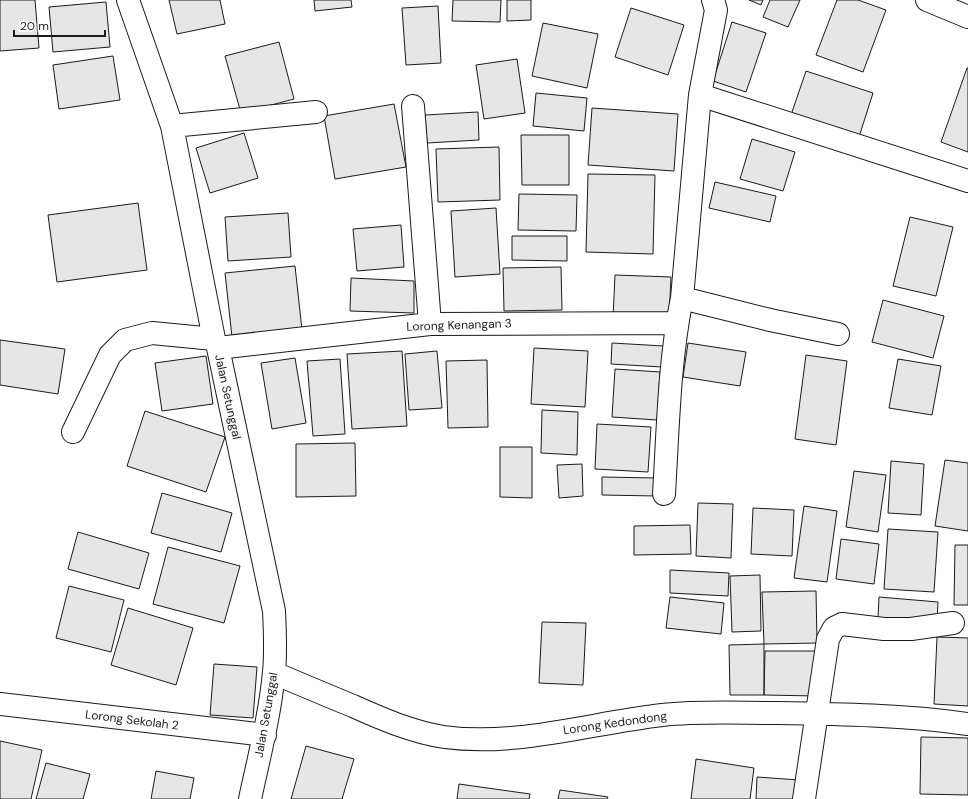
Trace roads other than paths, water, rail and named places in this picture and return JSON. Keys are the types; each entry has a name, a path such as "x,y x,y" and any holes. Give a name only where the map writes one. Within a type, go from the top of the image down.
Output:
{"street":[{"name":"Jalan Setunggal","path":"128,0 172,126 216,344 274,611 276,643 274,673 265,735 250,799"},
{"path":"664,494 669,406 677,323 682,298 700,95 716,10 713,0"},
{"path":"927,0 968,17"},
{"path":"700,95 968,181"},
{"path":"413,106 430,324"},
{"path":"172,126 316,112"},
{"path":"682,298 770,320 838,334"},
{"name":"Lorong Kenangan 3","path":"73,432 110,355 125,340 152,333 216,344 430,324 677,323"},
{"path":"804,799 828,639 834,628 842,624 884,629 911,630 953,623"},
{"name":"Lorong Kedondong","path":"274,673 407,728 442,737 477,740 535,735 624,720 699,712 893,717 968,724"},
{"name":"Lorong Sekolah 2","path":"0,704 265,735"}]}
